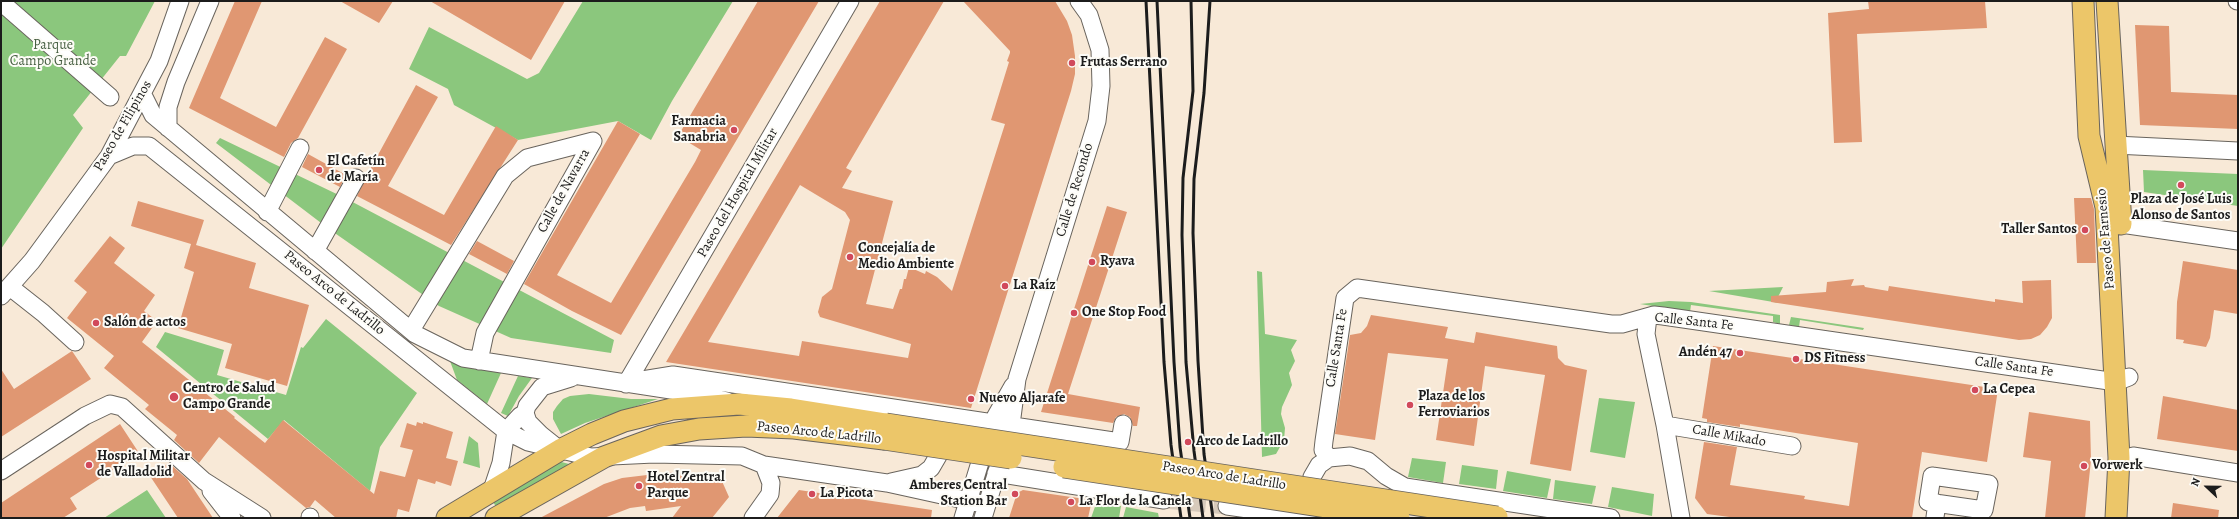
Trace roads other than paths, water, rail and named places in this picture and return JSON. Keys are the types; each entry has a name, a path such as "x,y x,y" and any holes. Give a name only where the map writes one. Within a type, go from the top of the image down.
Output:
{"main road":[{"name":"Paseo de Farnesio","path":"2083,1 2089,136 2106,202 2123,379 2133,456 2130,518"},
{"name":"Paseo de Farnesio","path":"2107,1 2121,224 2123,379 2116,518"},
{"name":"Paseo Arco de Ladrillo","path":"560,450 624,421 672,409 739,404 791,409 885,431 1399,518"},
{"name":"Paseo Arco de Ladrillo","path":"604,456 660,436 699,429 746,426 885,431 1500,518"},
{"path":"447,518 560,450"},
{"path":"496,518 604,456"}],"street":[{"name":"Paseo de Filipinos","path":"6,291 32,261 109,156 143,95 159,61 180,1"},
{"name":"Paseo de Filipinos","path":"168,128 168,107 176,82 210,1"},
{"name":"Paseo del Hospital Militar","path":"626,384 850,1"},
{"name":"Calle de Recondo","path":"985,511 1011,425 1017,379 1097,121 1101,86 1100,50 1089,15 1079,1"},
{"path":"1,2 110,97"},
{"path":"143,95 176,82"},
{"name":"Paseo Arco de Ladrillo","path":"143,95 153,115 267,212 411,330 463,358 697,394 739,404"},
{"name":"Calle de Navarra","path":"411,330 505,176 527,158 593,141 486,333 479,361"},
{"path":"2115,145 2238,151"},
{"name":"Paseo Arco de Ladrillo","path":"109,156 133,146 149,146 506,431 534,444 583,456 654,454 742,456 764,466 887,483 968,500 985,511"},
{"path":"267,212 300,148"},
{"path":"315,251 356,178"},
{"path":"2121,224 2238,241"},
{"name":"Calle Santa Fe","path":"1329,458 1323,450 1324,440 1345,298 1357,288 1611,324 1622,324 1648,317 1663,316 1692,319 2123,379"},
{"path":"6,291 75,342"},
{"path":"1648,317 1646,334 1665,425 1680,518"},
{"name":"Paseo Arco de Ladrillo","path":"626,384 672,375 1120,442 1123,424"},
{"name":"Paseo Arco de Ladrillo","path":"560,450 534,429 528,422 525,413 530,399 542,387 577,376"},
{"name":"Calle de Recondo","path":"963,518 992,423 1017,379"},
{"path":"1,471 85,416 110,404 122,407 204,481 262,518"},
{"path":"492,490 501,463 506,431 520,416 525,413"},
{"name":"Paseo Arco de Ladrillo","path":"887,483 922,475 931,468 938,456 946,434 944,426 935,415"},
{"name":"Calle Mikado","path":"1665,425 1792,446"},
{"path":"1312,477 1319,465 1329,458 1350,456 1368,462 1386,476 1405,487 1611,518"},
{"path":"2133,456 2238,473"},
{"path":"753,518 770,494 771,483 764,466"},
{"path":"996,473 1164,500"},
{"path":"204,481 232,518"},
{"name":"Paseo Arco de Ladrillo","path":"1227,506 1310,518"}],"tunnel":[{"path":"1164,500 1227,506"}],"railway":[{"path":"1146,1 1164,362 1171,445 1181,518"},
{"path":"1157,1 1174,362 1180,447 1190,518"},
{"path":"1191,1 1193,91 1183,178 1182,235 1186,362 1194,451 1203,518"},
{"path":"1210,1 1204,93 1194,179 1193,233 1198,361 1204,454 1213,518"}],"place":[{"name":"Frutas Serrano","path":"1072,63"},
{"name":"Farmacia Sanabria","path":"734,130"},
{"name":"El Cafetín de María","path":"319,170"},
{"name":"Plaza de José Luis Alonso de Santos","path":"2181,185"},
{"name":"Taller Santos","path":"2085,230"},
{"name":"Concejalía de Medio Ambiente","path":"850,257"},
{"name":"Ryava","path":"1092,262"},
{"name":"La Raíz","path":"1005,286"},
{"name":"One Stop Food","path":"1074,313"},
{"name":"Salón de actos","path":"96,323"},
{"name":"Andén 47","path":"1740,353"},
{"name":"DS Fitness","path":"1796,359"},
{"name":"La Cepea","path":"1975,390"},
{"name":"Centro de Salud Campo Grande","path":"174,397"},
{"name":"Nuevo Aljarafe","path":"971,399"},
{"name":"Plaza de los Ferroviarios","path":"1410,405"},
{"name":"Arco de Ladrillo","path":"1188,442"},
{"name":"Hospital Militar de Valladolid","path":"89,465"},
{"name":"Vorwerk","path":"2084,466"},
{"name":"Hotel Zentral Parque","path":"639,486"},
{"name":"La Picota","path":"812,494"},
{"name":"Amberes Central Station Bar","path":"1015,494"},
{"name":"La Flor de la Canela","path":"1071,502"}],"park label":[{"name":"Parque Campo Grande","path":"53,54"}]}
